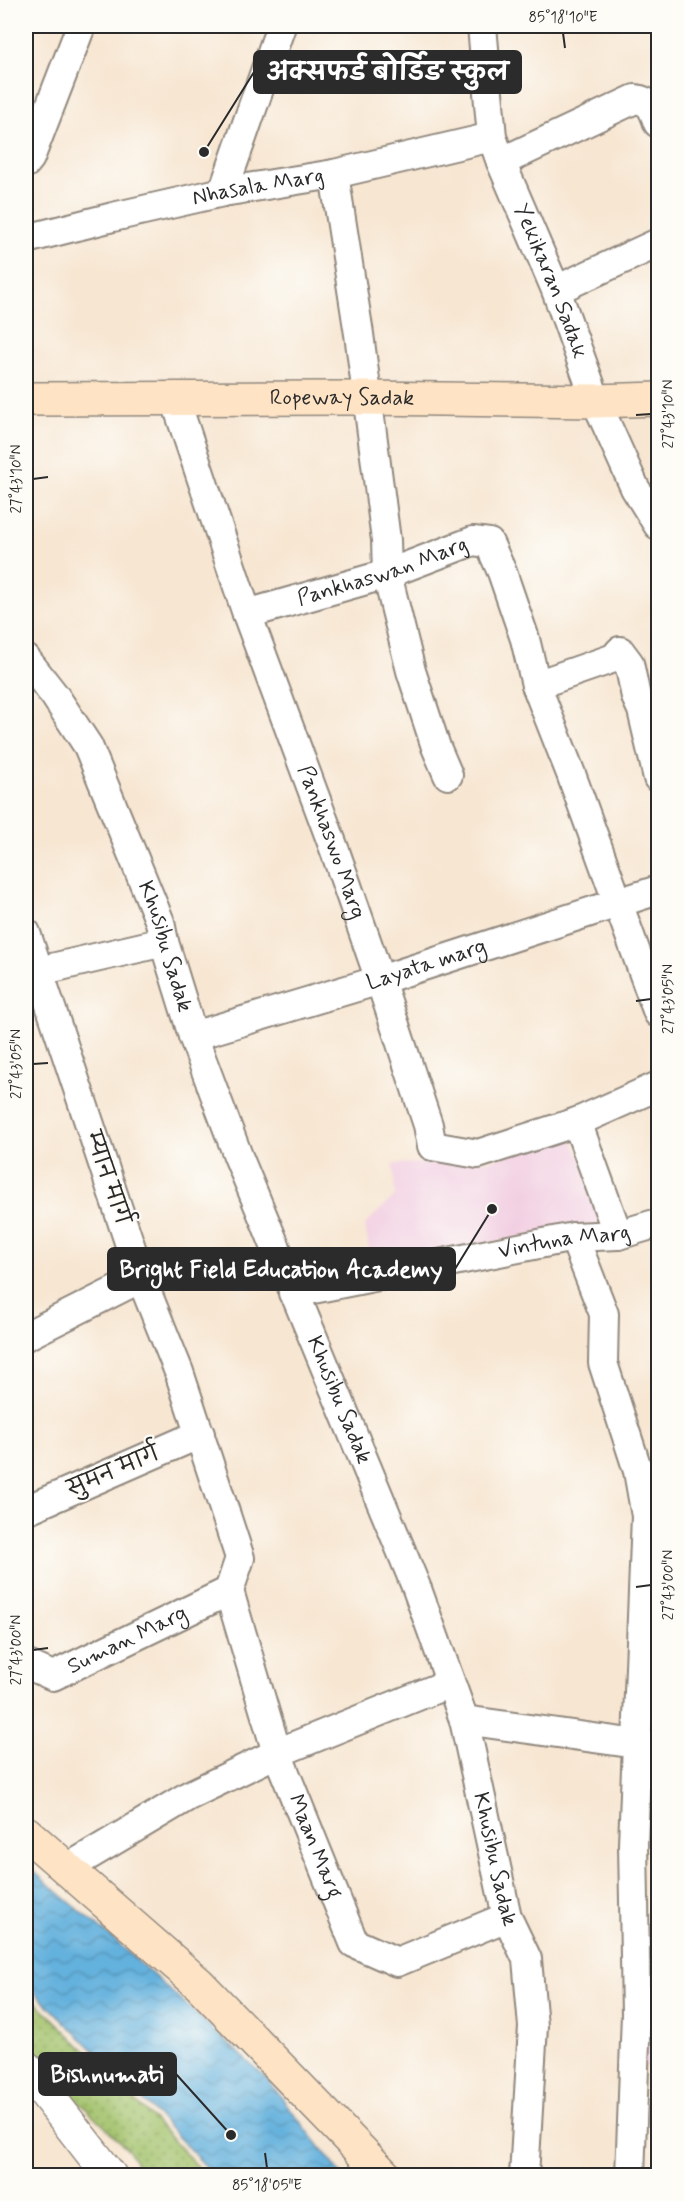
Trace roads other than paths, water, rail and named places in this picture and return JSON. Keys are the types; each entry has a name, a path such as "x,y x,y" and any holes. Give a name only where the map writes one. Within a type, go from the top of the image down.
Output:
{"main road":[{"name":"Ropeway Sadak","path":"26,399 366,398 596,401 658,399"},
{"path":"26,1833 199,1984 385,2175"}],"street":[{"path":"26,163 30,158 81,26"},
{"path":"223,192 281,26"},
{"name":"Yekikaran Sadak","path":"486,27 496,149 556,290 596,401 647,485 658,525"},
{"name":"Nhasala Marg","path":"26,239 113,216 223,192 496,149 635,99 644,100 651,105 658,123"},
{"path":"334,174 360,334 366,398 386,540 387,574 411,671 436,747 448,775"},
{"path":"556,290 658,243"},
{"name":"Pankhaswo Marg","path":"175,399 247,614 380,980 428,1125 432,1146 478,1154 577,1122 658,1086"},
{"name":"Pankhaswan Marg","path":"247,614 387,574 473,541 489,543 502,572 525,639 536,685"},
{"path":"658,778 628,663 620,651 614,658 536,685 658,1013"},
{"name":"Khusibu Sadak","path":"26,659 55,696 88,746 160,922 193,1036 238,1156 417,1589 464,1720 507,1917 527,1959 533,2026 524,2175"},
{"name":"Layata marg","path":"193,1036 380,980 658,890"},
{"name":"म्यान मार्ग","path":"26,933 31,972 141,1278 179,1372 240,1558 229,1591"},
{"path":"31,972 164,942"},
{"path":"577,1122 618,1234"},
{"name":"Vintuna Marg","path":"293,1293 574,1237 618,1234 658,1223"},
{"path":"574,1237 603,1314 603,1363 638,1471 646,1516 648,1746 633,1844 636,2014 630,2175"},
{"path":"26,1336 141,1278"},
{"name":"सुमन मार्ग","path":"26,1510 200,1434"},
{"name":"Suman Marg","path":"26,1664 53,1676 229,1591"},
{"name":"Maan Marg","path":"229,1591 278,1753 354,1943 397,1962 507,1917"},
{"path":"66,1869 190,1795 278,1753 450,1683"},
{"path":"464,1720 648,1746"},
{"path":"26,2068 98,2171"}],"water":[{"path":"26,1865 119,1944 267,2079 342,2175 214,2175 123,2079 26,1984"}],"place":[{"name":"अक्सफर्ड बोर्डिङ स्कुल","path":"204,152"},
{"name":"Bright Field Education Academy","path":"492,1209"},
{"name":"Bishnumati","path":"231,2135"}]}
